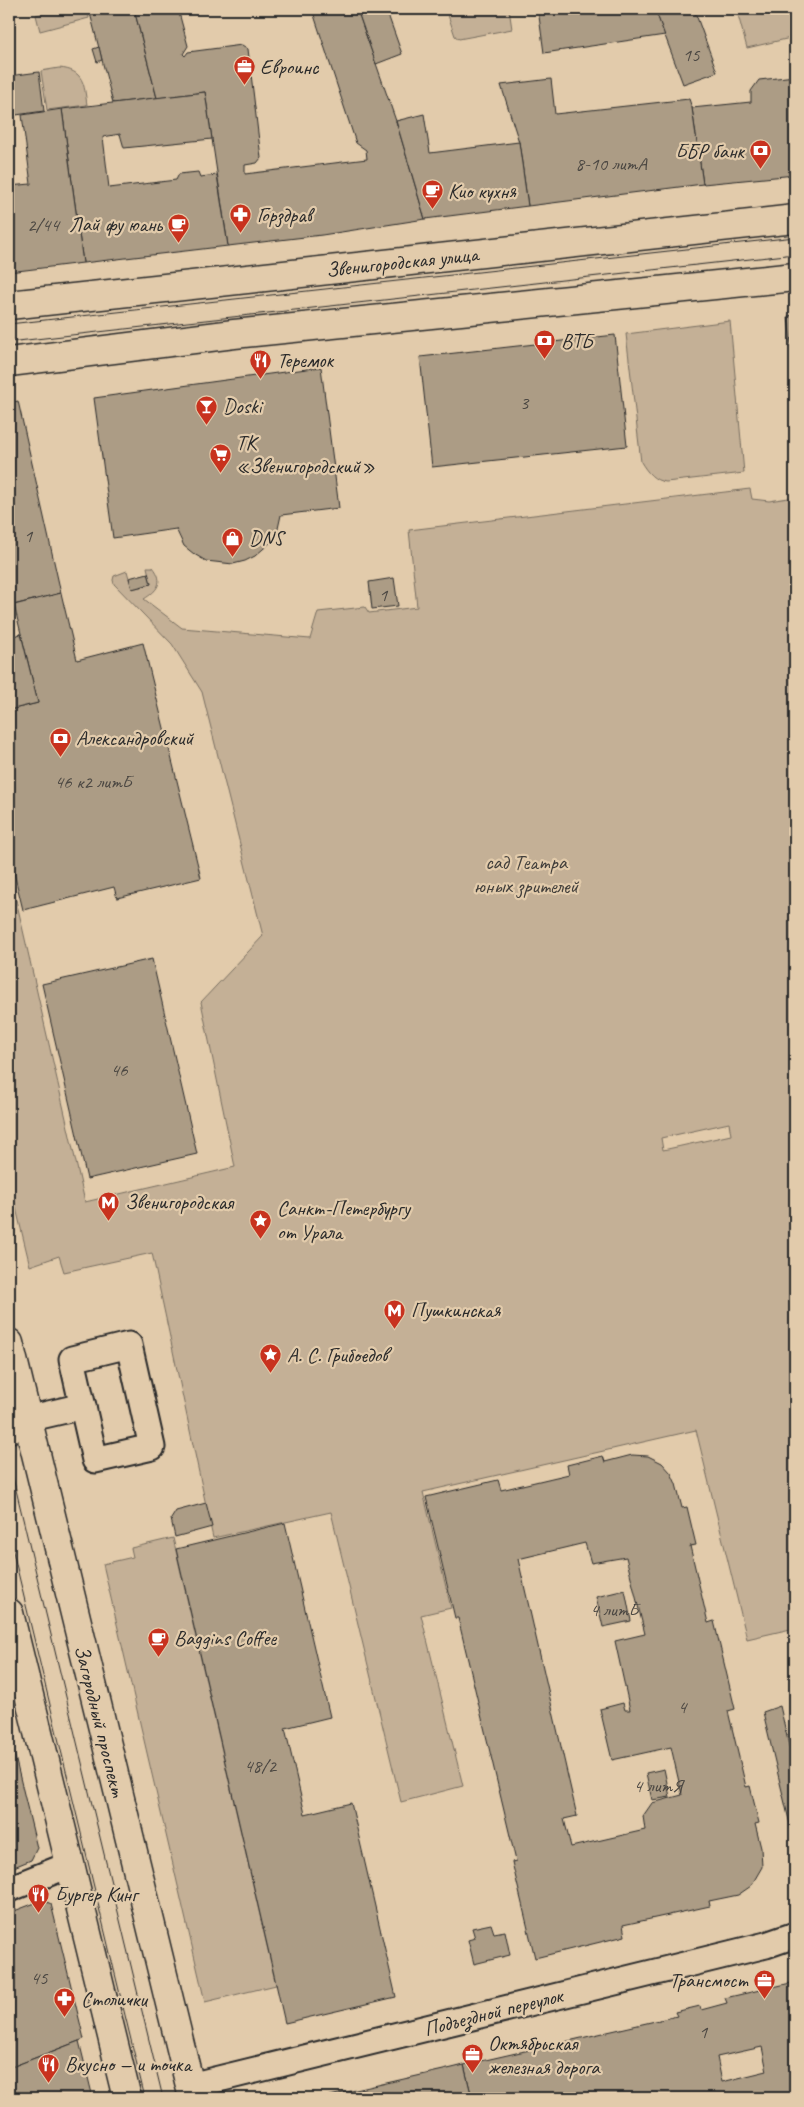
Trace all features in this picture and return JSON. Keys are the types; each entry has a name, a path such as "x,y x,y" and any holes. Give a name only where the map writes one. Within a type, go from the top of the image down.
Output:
{"main road":[{"name":"Звенигородская улица","path":"9,305 795,219"},
{"path":"9,362 234,334 795,277"},
{"name":"Загородный проспект","path":"9,1343 15,1421 191,2092"},
{"path":"9,1613 127,2098"}],"street":[{"path":"129,1345 152,1447 95,1460 83,1406 72,1358 129,1345"},
{"path":"15,1421 83,1406"},
{"path":"9,1889 69,1865"},
{"name":"Подъездной переулок","path":"191,2092 738,1952 795,1935"}],"green space":[{"path":"62,9 87,9 89,18 40,31 36,15"},
{"path":"446,9 509,9 512,29 459,39 455,36"},
{"path":"744,9 795,9 795,37 747,48 737,11"},
{"path":"59,68 67,69 78,75 85,91 87,105 47,110 41,71"},
{"path":"730,321 744,473 666,482 658,480 648,472 641,462 626,334"},
{"name":"сад Театра юных зрителей","path":"750,489 752,499 769,501 795,497 795,1628 747,1639 696,1430 423,1492 451,1608 421,1615 463,1786 401,1802 331,1512 213,1538 152,1253 64,1272 59,1256 30,1266 9,1179 9,869 85,1202 235,1167 201,1002 263,936 202,692 172,644 114,584 114,576 127,571 132,589 151,584 147,567 153,567 157,572 158,586 153,593 144,599 182,628 310,639 318,612 365,607 369,613 417,607 409,530","holes":["729,1123 731,1135 663,1150 661,1138"]},
{"path":"173,1538 276,1985 205,2002 103,1564 133,1557 131,1548"}],"building":[{"path":"89,9 134,9 157,98 113,103"},
{"path":"134,9 178,9 188,46 183,54 185,56 188,52 242,45 248,49 261,158 257,163 245,165 245,174 367,159 366,150 356,143 312,9 357,9 396,121 425,219 322,235 228,246 205,92 157,98"},
{"path":"357,9 386,9 402,54 376,64"},
{"path":"538,9 655,9 665,35 544,53"},
{"path":"655,9 694,9 717,72 683,84"},
{"path":"99,47 102,60 97,62 93,49"},
{"path":"39,72 44,111 9,116 9,76"},
{"path":"795,76 795,175 703,184 692,108 751,102 751,91 759,80"},
{"path":"551,79 555,114 689,99 703,184 528,206 519,142 501,85"},
{"path":"205,92 212,139 124,148 120,134 103,137 109,188 176,180 179,174 198,172 200,177 217,175 228,246 83,263 62,109"},
{"path":"62,109 83,263 9,272 9,186 31,184 22,115"},
{"path":"424,114 430,153 519,142 528,206 425,219 396,121"},
{"path":"795,315 795,382 788,316"},
{"path":"615,335 627,446 432,467 420,357"},
{"name":"ТК «Звенигородский»","path":"321,367 339,508 281,515 277,533 271,542 255,556 233,564 206,561 194,554 184,546 176,529 113,538 94,398"},
{"path":"18,401 61,593 9,606 9,403"},
{"path":"148,573 151,584 132,589 129,578"},
{"path":"394,578 398,606 372,609 369,582"},
{"path":"61,593 77,660 143,643 201,878 117,898 114,887 23,910 9,852 9,710 38,703 14,605"},
{"path":"21,634 38,703 9,710 9,637"},
{"path":"152,959 197,1154 87,1179 42,984"},
{"path":"632,1455 648,1456 662,1463 671,1473 676,1484 682,1508 687,1507 696,1545 690,1546 708,1623 714,1621 735,1709 728,1711 746,1787 750,1786 759,1823 755,1824 761,1848 762,1867 751,1886 738,1895 709,1901 710,1906 623,1925 625,1936 535,1958 512,1862 516,1861 458,1618 455,1618 426,1497 498,1480 501,1490 569,1474 567,1465 603,1456 605,1462","holes":["585,1543 591,1563 626,1557 645,1634 615,1641 630,1710 625,1710 623,1703 600,1709 612,1760 671,1747 682,1795 652,1803 643,1816 645,1830 571,1847 564,1819 577,1816 518,1559"]},
{"path":"206,1503 212,1527 175,1537 171,1519 176,1511"},
{"path":"285,1523 330,1717 285,1728 305,1814 351,1803 396,1997 285,2023 176,1549"},
{"path":"625,1590 631,1621 603,1627 596,1597"},
{"path":"780,1706 795,1772 795,1841 763,1712"},
{"path":"9,1732 37,1848 31,1860 9,1869"},
{"path":"664,1769 670,1797 652,1800 646,1773"},
{"path":"43,1900 51,1904 84,2039 9,2068 9,1913"},
{"path":"491,1924 494,1933 505,1931 510,1955 474,1964 468,1940 475,1938 472,1928"},
{"path":"795,1982 795,2098 472,2098 464,2065 677,2016 675,2012 700,2006 701,2010 727,2003 725,1998","holes":["762,2047 767,2071 722,2082 717,2057"]},
{"name":"Вкусно — и точка","path":"79,2041 93,2098 9,2098 9,2068"},
{"path":"464,2065 472,2098 321,2098 452,2068"}],"tram line":[{"path":"9,324 795,237"},
{"path":"9,342 795,254"},
{"path":"9,1461 163,2098"},
{"path":"9,1535 145,2098"}],"place":[{"name":"Евроинс","path":"244,86"},
{"name":"ББР банк","path":"760,170"},
{"name":"Кио кухня","path":"432,210"},
{"name":"Горздрав","path":"241,234"},
{"name":"Лай фу юань","path":"178,243"},
{"name":"ВТБ","path":"545,360"},
{"name":"Теремок","path":"261,379"},
{"name":"Doski","path":"207,425"},
{"name":"ТК «Звенигородский»","path":"220,473"},
{"name":"DNS","path":"233,557"},
{"name":"Александровский","path":"60,757"},
{"name":"Звенигородская","path":"109,1221"},
{"name":"Санкт-Петербургу от Урала","path":"261,1239"},
{"name":"Пушкинская","path":"395,1329"},
{"name":"А. С. Грибоедов","path":"271,1374"},
{"name":"Baggins Coffee","path":"158,1657"},
{"name":"Бургер Кинг","path":"39,1913"},
{"name":"Трансмост","path":"764,1999"},
{"name":"Столички","path":"65,2018"},
{"name":"Октябрьская железная дорога","path":"472,2074"},
{"name":"Вкусно — и точка","path":"49,2083"}]}
